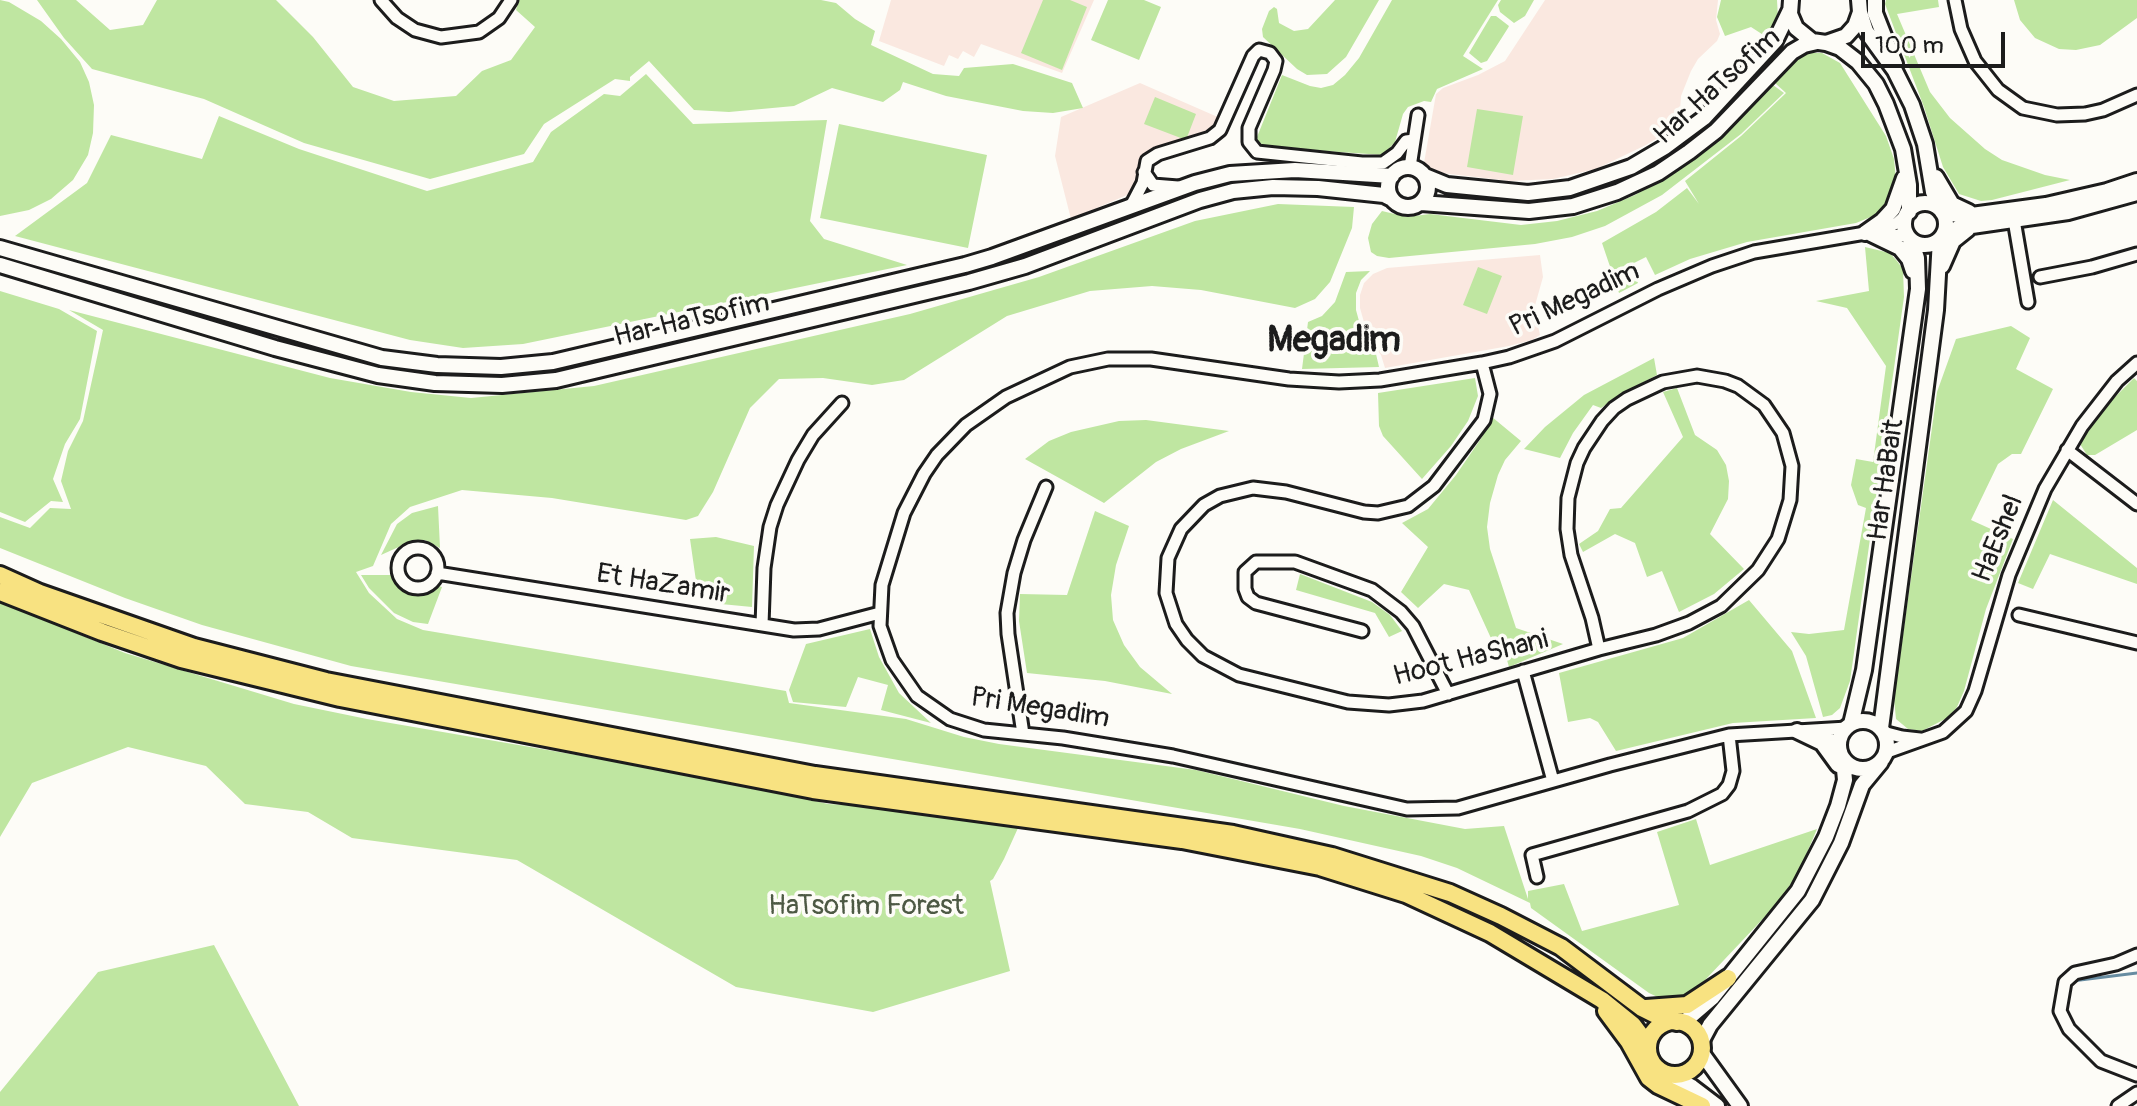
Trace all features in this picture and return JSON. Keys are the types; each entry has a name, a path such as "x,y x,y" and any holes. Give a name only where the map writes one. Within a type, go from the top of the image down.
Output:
{"main road":[{"path":"1875,0 1875,13 1924,139 1933,192 1946,223 1942,237"},
{"path":"1790,3 1796,28 1802,35 1852,56 1876,84 1891,114 1906,164 1907,214 1904,227 1910,238 1924,245 1933,244 1977,220 2137,181"},
{"name":"Har HaTsofim","path":"1425,176 1447,185 1528,193 1579,186 1631,167 1704,118 1775,41 1790,3"},
{"path":"1859,3 1866,31 1895,71 1907,94"},
{"name":"Har HaTsofim","path":"1421,203 1529,211 1573,206 1617,192 1658,173 1716,131 1792,52 1804,45 1846,36 1855,26 1859,3"},
{"path":"1928,160 1952,204 1977,220"},
{"path":"1863,234 1893,209 1906,164"},
{"path":"1410,167 1425,176 1429,190 1421,203 1415,207 1403,207 1392,199 1388,185 1397,171 1410,167"},
{"name":"Har HaTsofim","path":"0,248 382,358 437,365 501,367 553,362 965,265 1182,187 1230,174 1272,170 1392,176"},
{"name":"Har HaTsofim","path":"0,265 275,348 378,375 435,383 502,385 556,380 969,282 1025,266 1200,200 1233,191 1273,187 1318,188 1384,195 1392,199"},
{"path":"1907,214 1923,203 1977,220 2014,220 2068,212 2137,193"},
{"path":"1938,290 1948,248 1977,220"},
{"path":"1863,234 1894,244 1905,253 1912,267 1917,297"},
{"name":"Har HaBait","path":"1882,730 1938,290 1942,237"},
{"name":"Har HaBait","path":"1849,726 1864,670 1917,297 1918,268 1910,238"},
{"path":"0,575 40,593 194,647 326,681 815,775 1233,834 1332,856 1450,893 1561,947 1642,1008 1695,1030 1701,1047 1740,1106"},
{"path":"0,592 181,659 340,698 813,790 1182,840 1320,867 1377,884 1438,907 1509,944 1602,1000 1626,1019 1648,1045 1651,1061 1662,1072 1692,1087 1717,1106"},
{"path":"1648,1045 1662,1025 1680,1022 1705,1006 1798,891 1826,837 1842,792 1845,780 1841,736 1849,726 1867,721 1882,730 1888,745 1884,757 1862,785 1841,843 1812,900 1710,1025 1699,1060 1687,1072 1670,1075"},
{"path":"1802,730 1832,753 1840,770 1842,792"},
{"path":"1842,755 1848,764 1862,770 1869,769 1884,757"},
{"path":"1642,1008 1687,1005 1728,978"},
{"path":"1567,980 1609,1013 1649,1078 1702,1106"}],"street":[{"path":"381,0 397,18 415,30 441,37 479,32 499,18 511,0"},
{"path":"1955,0 1961,29 1975,61 1998,90 2023,108 2057,115 2085,114 2103,110 2137,95"},
{"path":"1130,207 1139,192 1147,161 1151,157 1217,134 1253,56 1259,50 1270,53 1276,61 1249,128 1249,142 1257,152 1383,163 1397,153 1406,141 1414,140"},
{"path":"1410,167 1418,115"},
{"path":"1144,172 1153,185 1182,187"},
{"name":"Pri Megadim","path":"1849,726 1729,735 1458,808 1407,809 1173,756 1091,742 984,730 960,723 925,702 904,681 892,660 884,641 880,613 882,585 904,513 937,455 966,425 1006,397 1049,375 1087,363 1131,358 1311,382 1380,380 1482,363 1555,341 1658,289 1712,266 1754,252 1884,229 1907,214"},
{"path":"2014,220 2028,302"},
{"name":"Pri Megadim","path":"1863,234 1910,238"},
{"path":"2040,277 2137,254"},
{"name":"Hoot HaShani","path":"1482,363 1490,394 1484,420 1434,486 1408,506 1364,512 1286,492 1253,488 1220,496 1204,505 1181,529 1168,558 1166,593 1176,624 1203,656 1239,675 1367,705 1405,704 1448,694 1599,649"},
{"name":"HaEshel","path":"1884,757 1953,726 1970,704 2009,575 2045,489 2082,426 2117,381 2137,363"},
{"path":"1697,376 1738,386 1764,405 1775,418 1789,451 1792,466 1790,500 1778,539 1758,570 1721,606 1673,629 1599,649 1567,529 1568,498 1584,448 1614,408 1646,388 1682,377 1697,376"},
{"path":"762,625 764,568 770,527 777,505 813,435 842,403"},
{"path":"2067,450 2135,499"},
{"path":"1023,734 1007,613 1024,540 1046,487"},
{"path":"1362,631 1256,603 1248,597 1245,589 1245,572 1256,562 1295,562 1372,590 1401,612 1413,626 1448,694"},
{"name":"Et HaZamir","path":"437,573 794,630 819,629 880,613"},
{"path":"2019,615 2137,643"},
{"path":"1526,671 1553,781"},
{"path":"1802,730 1830,739 1842,755"},
{"path":"1882,730 1907,738 1929,737"},
{"path":"1537,877 1532,855 1688,811 1722,794 1729,785 1733,771 1729,735"},
{"path":"2137,955 2116,964 2075,973 2065,982 2060,1011 2069,1029 2101,1061 2137,1075"},
{"path":"2118,1106 2137,1093"}],"shaded area":[{"path":"891,0 1094,0 1062,73 981,44 974,57 963,51 958,59 949,55 944,66 879,41"},
{"path":"1545,0 1718,0 1716,20 1720,34 1691,71 1681,96 1679,125 1596,169 1553,179 1510,181 1430,169 1424,163 1436,94 1505,61"},
{"path":"1140,83 1220,118 1213,129 1201,137 1142,158 1134,185 1127,195 1071,219 1055,156 1061,117"},
{"path":"1540,255 1543,277 1534,309 1540,335 1509,346 1385,368 1381,355 1369,340 1360,308 1364,283 1373,274 1387,268"}],"green space":[{"path":"0,0 41,21 61,39 80,62 94,105 88,155 73,180 51,199 29,210 0,216"},
{"path":"37,0 76,0 110,30 143,25 157,0 276,0 313,37 353,87 394,101 456,96 482,71 511,60 535,27 516,10 519,0 821,0 836,3 875,31 871,45 933,74 959,76 964,68 1013,64 1072,83 1083,108 1053,113 1023,111 946,96 903,82 900,90 883,102 832,88 794,106 729,112 694,110 649,61 630,77 630,81 615,79 544,124 524,154 430,179 304,143 204,99 92,69 64,38"},
{"path":"1043,0 1070,0 1087,7 1062,70 1021,53"},
{"path":"1108,0 1144,0 1161,7 1139,60 1091,40"},
{"path":"1335,0 1379,0 1346,57 1327,74 1307,75 1263,37 1262,29 1269,11 1274,7 1279,23 1294,31 1308,29"},
{"path":"1392,0 1498,0 1463,56 1483,69 1437,89 1431,102 1424,101 1408,107 1395,142 1383,155 1267,147 1258,142 1257,137 1282,75 1310,86 1321,88 1333,85 1359,58"},
{"path":"1501,0 1534,0 1525,16 1514,23 1500,12 1498,5"},
{"path":"1721,0 1777,0 1778,18 1768,38 1751,27 1725,36 1717,17"},
{"path":"1886,0 1938,0 1939,7 1897,14 1930,92 1950,118 2002,160 2070,180 1992,200 1981,201 1959,194 1943,167"},
{"path":"2014,0 2137,0 2137,18 2100,45 2076,50 2059,49 2035,38 2020,20"},
{"path":"1491,16 1496,16 1509,26 1487,61 1481,63 1469,53"},
{"path":"1822,53 1840,63 1886,136 1894,159 1896,180 1884,207 1878,214 1856,223 1747,242 1690,259 1655,275 1646,257 1630,265 1638,283 1619,293 1602,243 1656,212 1687,188 1699,204 1685,181 1741,136 1786,93 1775,83 1802,55"},
{"path":"646,74 693,124 827,120 810,221 824,239 907,265 523,344 463,348 410,340 15,236 87,183 111,135 202,159 219,116 299,149 427,191 533,162 551,132 604,94 620,96"},
{"path":"1773,85 1784,93 1741,134 1662,195 1605,226 1572,237 1535,244 1389,258 1371,252 1368,238 1372,224 1382,211 1407,217 1430,214 1521,225 1557,221 1597,211 1635,195 1697,157 1732,128"},
{"path":"1155,97 1196,114 1186,140 1144,124"},
{"path":"1477,109 1523,116 1513,175 1467,167"},
{"path":"839,124 987,155 968,248 820,218"},
{"path":"1278,204 1354,207 1352,228 1330,282 1315,299 1295,308 1201,290 1152,286 1090,291 1007,316 904,380 872,385 823,378 779,379 750,408 713,492 698,516 686,520 552,498 462,490 410,507 391,524 373,566 356,572 369,593 397,619 423,630 786,691 789,703 906,719 999,744 1196,770 1344,806 1465,829 1504,826 1528,899 1528,891 1564,884 1582,931 1679,905 1657,832 1696,819 1710,865 1817,829 1798,874 1775,906 1690,996 1664,1000 1649,993 1531,908 1530,903 1457,868 1421,856 1300,829 351,666 202,625 0,548 0,517 30,528 50,508 71,509 61,481 68,451 83,421 103,330 69,310 330,378 411,392 471,398 594,386 910,314 1039,277 1195,221"},
{"path":"1865,247 1890,253 1897,261 1903,269 1904,297 1850,681 1840,708 1832,715 1823,717 1806,656 1791,632 1809,634 1844,630 1866,508 1858,505 1851,485 1856,459 1873,462 1886,366 1847,308 1816,301 1869,291"},
{"path":"1478,267 1502,276 1487,314 1463,305"},
{"path":"1370,271 1361,280 1356,293 1356,310 1365,343 1376,354 1379,367 1302,369 1308,322 1322,316 1335,302 1346,272"},
{"path":"0,291 59,309 97,331 80,419 65,444 53,479 63,502 51,501 25,522 0,512"},
{"path":"2011,326 2030,338 2016,369 2053,389 2021,454 2012,454 1998,464 1971,520 2013,539 1986,609 1964,691 1949,717 1922,731 1908,729 1896,719 1894,699 1937,392 1956,339"},
{"path":"1654,358 1657,375 1601,408 1593,405 1560,458 1524,449 1584,395"},
{"path":"1475,378 1478,396 1468,421 1422,479 1383,436 1379,426 1378,393"},
{"path":"2134,378 2137,381 2137,430 2095,455 2087,455 2080,444 2090,427"},
{"path":"1677,388 1695,435 1717,450 1726,465 1728,499 1710,534 1744,569 1714,594 1679,612 1662,571 1647,577 1635,543 1615,534 1583,552 1579,544 1598,531 1610,509 1621,508 1683,437 1663,392"},
{"path":"1492,417 1521,441 1505,460 1498,475 1487,527 1490,549 1516,628 1563,644 1509,667 1503,646 1495,647 1469,590 1444,584 1418,608 1401,592 1428,547 1402,523 1428,509 1456,475"},
{"path":"1146,420 1229,431 1156,462 1104,503 1025,459 1049,441 1071,432 1119,421"},
{"path":"2053,500 2137,568 2137,584 2050,554 2033,589 2018,583"},
{"path":"438,506 440,548 425,540 414,540 381,555 397,524 412,513"},
{"path":"1095,511 1129,526 1116,565 1111,595 1113,620 1124,645 1140,667 1172,694 1105,681 1027,673 1019,621 1020,594 1067,595"},
{"path":"716,537 754,546 752,607 721,604 723,587 696,581 690,539"},
{"path":"1300,574 1372,602 1390,615 1402,631 1389,637 1375,613 1296,590"},
{"path":"361,575 391,575 396,584 413,594 427,592 435,585 442,587 428,624 413,622 394,613 369,588"},
{"path":"1749,600 1792,651 1816,718 1733,723 1616,751 1598,722 1590,718 1568,722 1559,673 1683,638"},
{"name":"HaTsofim Forest","path":"0,602 125,653 294,704 734,782 828,804 894,808 1018,828 990,881 1010,971 873,1012 736,987 517,860 352,838 308,812 245,804 206,766 128,747 32,783 0,837"},
{"path":"870,629 879,657 899,693 931,723 881,710 888,685 858,677 846,707 793,702 789,690 806,644"},
{"path":"214,945 299,1106 0,1106 0,1092 98,972"}],"waterway":[{"path":"2072,981 2137,973"}],"district":[{"name":"Megadim","path":"1334,342"}]}
